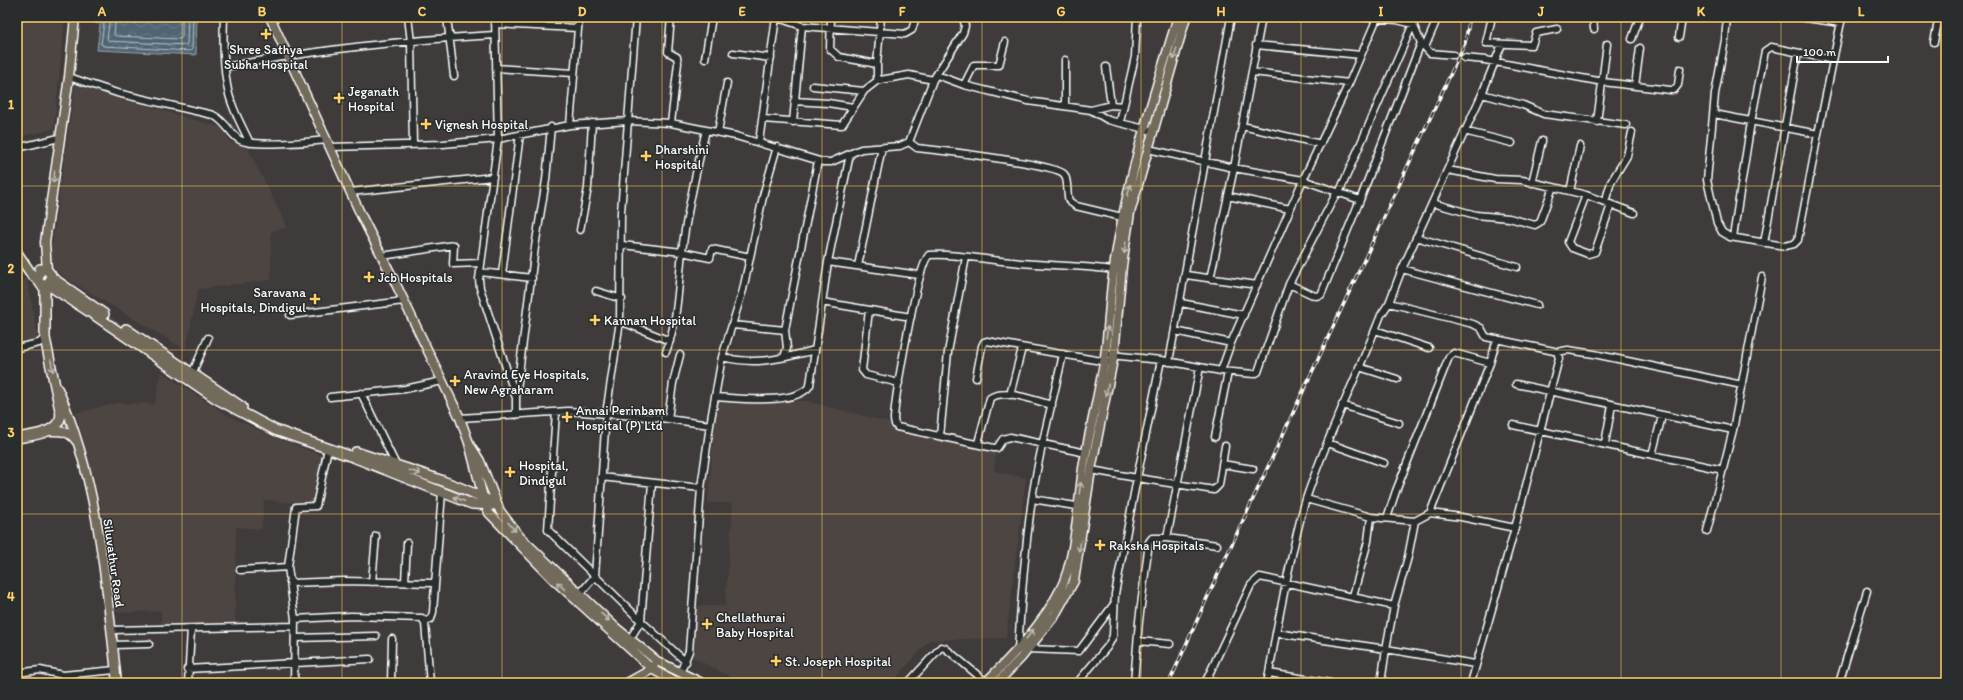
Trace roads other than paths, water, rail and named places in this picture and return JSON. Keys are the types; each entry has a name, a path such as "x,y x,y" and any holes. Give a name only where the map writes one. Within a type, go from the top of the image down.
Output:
{"highway":[{"path":"17,252 46,277 67,298 233,408 275,430 328,448 472,504 484,501"},
{"path":"17,252 32,275 42,286 46,277"},
{"path":"17,438 44,432 58,425 61,419 56,384 45,338 46,277"},
{"path":"46,277 243,408 259,416 396,466 484,501 497,504"},
{"path":"45,305 55,296 67,298"}],"main road":[{"path":"46,277 45,242 69,77 75,17"},
{"path":"270,17 350,192 460,418 469,443 484,501 489,513 517,544 668,678 682,683"},
{"path":"997,683 1028,649 1055,615 1074,581 1086,453 1109,358 1114,270 1122,217 1144,128 1178,17"},
{"path":"985,682 1018,650 1049,609 1061,589 1070,562 1091,470 1130,213 1186,17"},
{"name":"Siluvathur Road","path":"56,384 73,423 94,504 106,581 117,683"},
{"name":"Siluvathur Road","path":"44,432 68,432 73,436 80,448"},
{"path":"469,443 480,460 497,504 520,537 577,596 630,639 654,665 680,673 702,683"},
{"path":"627,683 654,665"}],"street":[{"path":"224,17 227,86 233,106 250,143"},
{"path":"408,17 411,42 412,145"},
{"path":"447,17 454,76"},
{"path":"496,17 498,139 481,263 480,288 516,398"},
{"path":"570,125 573,73 579,17"},
{"path":"577,596 595,576 606,414 622,299 621,212 636,17"},
{"path":"671,17 668,52 677,57 678,63 671,124"},
{"path":"705,59 712,17"},
{"path":"759,142 771,58 775,17 783,18 802,26 909,33 912,30 916,17"},
{"path":"831,17 830,49 839,57 877,64"},
{"path":"878,80 877,64 881,17"},
{"path":"69,77 124,95 213,115 225,122 240,141 250,143 443,144 498,139 551,127 628,121 671,124 718,132 777,147 818,161 831,162 861,149 882,146 900,146 909,142 933,80 964,33 965,26 963,17"},
{"path":"1120,122 1136,57 1137,17"},
{"path":"1169,362 1181,303 1204,160 1231,17"},
{"path":"1210,279 1234,168 1262,17"},
{"path":"1362,17 1397,20 1413,24"},
{"path":"976,378 984,342 991,341 1022,348 1063,354 1161,360 1228,372 1254,374 1258,372 1289,284 1338,192 1416,17"},
{"path":"1289,284 1315,296 1321,295 1423,45 1438,17"},
{"path":"1492,17 1486,43 1532,45 1536,34 1557,29"},
{"path":"1593,17 1594,29"},
{"path":"1632,39 1640,17"},
{"path":"1679,37 1682,17"},
{"path":"1727,17 1725,40 1715,94 1707,187 1713,201 1717,223 1722,232 1733,237 1784,246 1794,244 1798,240 1841,20 1799,17"},
{"path":"1934,42 1938,17"},
{"path":"1221,371 1231,343 1290,209 1349,83 1377,18"},
{"path":"496,24 578,28"},
{"path":"1413,24 1423,45 1430,53 1454,55"},
{"path":"793,122 802,26"},
{"path":"225,67 288,55 449,37 496,35"},
{"path":"964,85 974,65 999,65 1005,42"},
{"path":"1267,683 1286,582 1306,499 1342,405 1381,315 1389,303 1416,237 1482,94 1502,44"},
{"path":"1597,122 1607,44"},
{"path":"1256,45 1361,55"},
{"path":"1733,237 1751,122 1766,49 1771,47 1833,60"},
{"path":"1635,86 1640,48"},
{"path":"733,53 771,58"},
{"path":"1764,243 1798,53"},
{"path":"1464,58 1485,60 1603,82 1674,90 1678,85 1680,69"},
{"path":"1065,60 1065,106"},
{"path":"1106,67 1111,106"},
{"path":"496,68 573,73"},
{"path":"1252,72 1349,83"},
{"path":"763,119 842,125 852,107 864,91 878,80 909,75 933,80"},
{"path":"937,75 964,85 1028,101 1091,110 1111,106 1123,106"},
{"path":"718,132 727,82"},
{"path":"813,86 864,91"},
{"path":"1482,94 1544,114 1626,125"},
{"path":"794,100 852,107"},
{"path":"1091,110 1108,120 1153,131"},
{"path":"1714,114 1818,134"},
{"path":"580,230 588,188 592,123"},
{"path":"1242,126 1320,144"},
{"path":"516,415 516,398 546,180 551,127"},
{"path":"666,352 678,307 687,208 706,130"},
{"path":"1464,131 1512,143"},
{"path":"1586,195 1568,242 1572,248 1588,254 1595,252 1608,203 1611,182 1628,156 1632,132"},
{"path":"502,274 520,134"},
{"path":"17,144 45,138 59,138"},
{"path":"17,148 59,138"},
{"path":"1532,182 1542,141"},
{"path":"909,142 917,148 1039,165 1062,172 1066,178 1068,201 1076,206 1122,217"},
{"path":"858,266 882,146"},
{"path":"1570,191 1580,146"},
{"path":"680,673 686,662 689,651 701,488 722,357 743,290 777,147"},
{"path":"1148,149 1204,160 1234,168 1303,180 1360,200"},
{"path":"715,397 771,400 804,392 810,385 828,262 850,154"},
{"path":"784,358 786,348 785,330 818,161"},
{"path":"1448,170 1495,179 1532,182 1586,195 1634,213"},
{"path":"350,192 493,177"},
{"path":"1432,203 1476,215 1509,218 1535,225 1540,222 1553,187"},
{"path":"1228,196 1290,209"},
{"path":"1416,237 1517,267"},
{"path":"382,256 454,245 453,264 481,263"},
{"path":"622,245 682,252 710,258 712,249 750,257"},
{"path":"1086,453 1010,437 1003,439 997,448 897,427 894,424 899,383 919,275 929,255 966,257 1013,263 1080,266 1114,270"},
{"path":"940,436 948,352 966,257"},
{"path":"828,262 919,275"},
{"path":"1402,269 1537,305"},
{"path":"480,272 532,278"},
{"path":"1186,275 1257,285"},
{"path":"1707,531 1733,430 1762,278"},
{"path":"596,291 622,299"},
{"path":"290,315 404,301"},
{"path":"822,302 911,317"},
{"path":"1181,303 1244,315"},
{"path":"1389,303 1474,324 1481,328 1486,337 1557,352 1568,350 1587,353 1742,385"},
{"path":"868,310 862,370 866,375 899,383"},
{"path":"620,321 670,340"},
{"path":"733,325 785,330"},
{"path":"1375,330 1429,348"},
{"path":"1175,331 1231,343"},
{"path":"17,348 40,343 45,338"},
{"path":"192,374 208,338"},
{"path":"1430,513 1490,363 1497,339"},
{"path":"1010,395 1022,348"},
{"path":"722,357 767,362 815,350"},
{"path":"1471,683 1475,664 1515,528 1559,358 1557,352"},
{"path":"1387,518 1396,491 1449,357 1454,353 1490,363"},
{"path":"1018,650 1023,578 1032,499 1042,444 1063,354"},
{"path":"668,419 673,383 680,356"},
{"path":"1077,683 1108,646 1113,636 1114,604 1137,478 1161,360"},
{"path":"1359,366 1397,379"},
{"path":"1167,538 1200,367"},
{"path":"1215,438 1228,372"},
{"path":"330,396 405,389 442,381"},
{"path":"1516,384 1733,430"},
{"path":"361,393 396,466"},
{"path":"978,443 990,398 995,395 1010,395 1052,405"},
{"path":"1342,405 1399,424"},
{"path":"1605,443 1612,405"},
{"path":"460,418 568,411 668,419 710,425"},
{"path":"556,412 548,530 641,621 686,662"},
{"path":"1652,454 1662,416"},
{"path":"1513,425 1605,443 1723,470"},
{"path":"1328,443 1384,463"},
{"path":"1091,470 1214,490 1219,485 1225,446"},
{"path":"294,683 295,619 288,567 296,507 316,506 328,448"},
{"path":"1222,464 1253,469"},
{"path":"601,477 701,488"},
{"path":"630,639 641,621 652,483"},
{"path":"425,621 431,619 442,492"},
{"path":"1032,499 1082,508"},
{"path":"1306,499 1371,517 1415,521 1430,513 1461,517 1515,528"},
{"path":"1353,596 1368,541 1371,517"},
{"path":"1381,683 1394,606 1408,557 1415,521"},
{"path":"372,582 376,536"},
{"path":"1134,683 1149,542 1152,538 1167,538 1217,545"},
{"path":"405,582 407,543"},
{"path":"240,570 288,567"},
{"path":"1217,683 1206,682 1251,585 1260,577 1394,606"},
{"path":"291,583 434,583"},
{"path":"1839,683 1867,591"},
{"path":"1028,649 1078,651 1114,604"},
{"path":"295,619 351,616 422,618 425,621"},
{"path":"425,621 430,683"},
{"path":"111,630 295,626"},
{"path":"188,683 187,669 190,629"},
{"path":"1276,633 1475,664"},
{"path":"295,638 376,636"},
{"path":"391,683 392,639"},
{"path":"1138,641 1170,644"},
{"path":"113,645 149,644"},
{"path":"908,683 941,647 945,648 985,682"},
{"path":"187,669 370,659"},
{"path":"17,672 40,670 63,675 115,670"},
{"path":"1268,673 1330,683"}],"water":[{"path":"101,17 197,17 196,55 97,50"}],"railway":[{"path":"1169,683 1465,43 1470,17"}],"place":[{"name":"Shree Sathya Subha Hospital","path":"266,34"},
{"name":"Jeganath Hospital","path":"339,98"},
{"name":"Vignesh Hospital","path":"426,124"},
{"name":"Dharshini Hospital","path":"646,156"},
{"name":"Jcb Hospitals","path":"369,277"},
{"name":"Saravana Hospitals, Dindigul","path":"315,299"},
{"name":"Kannan Hospital","path":"595,320"},
{"name":"Aravind Eye Hospitals, New Agraharam","path":"455,381"},
{"name":"Annai Perinbam Hospital (P) Ltd","path":"567,417"},
{"name":"Hospital, Dindigul","path":"510,472"},
{"name":"Raksha Hospitals","path":"1100,545"},
{"name":"Chellathurai Baby Hospital","path":"707,624"},
{"name":"St. Joseph Hospital","path":"776,661"}]}
